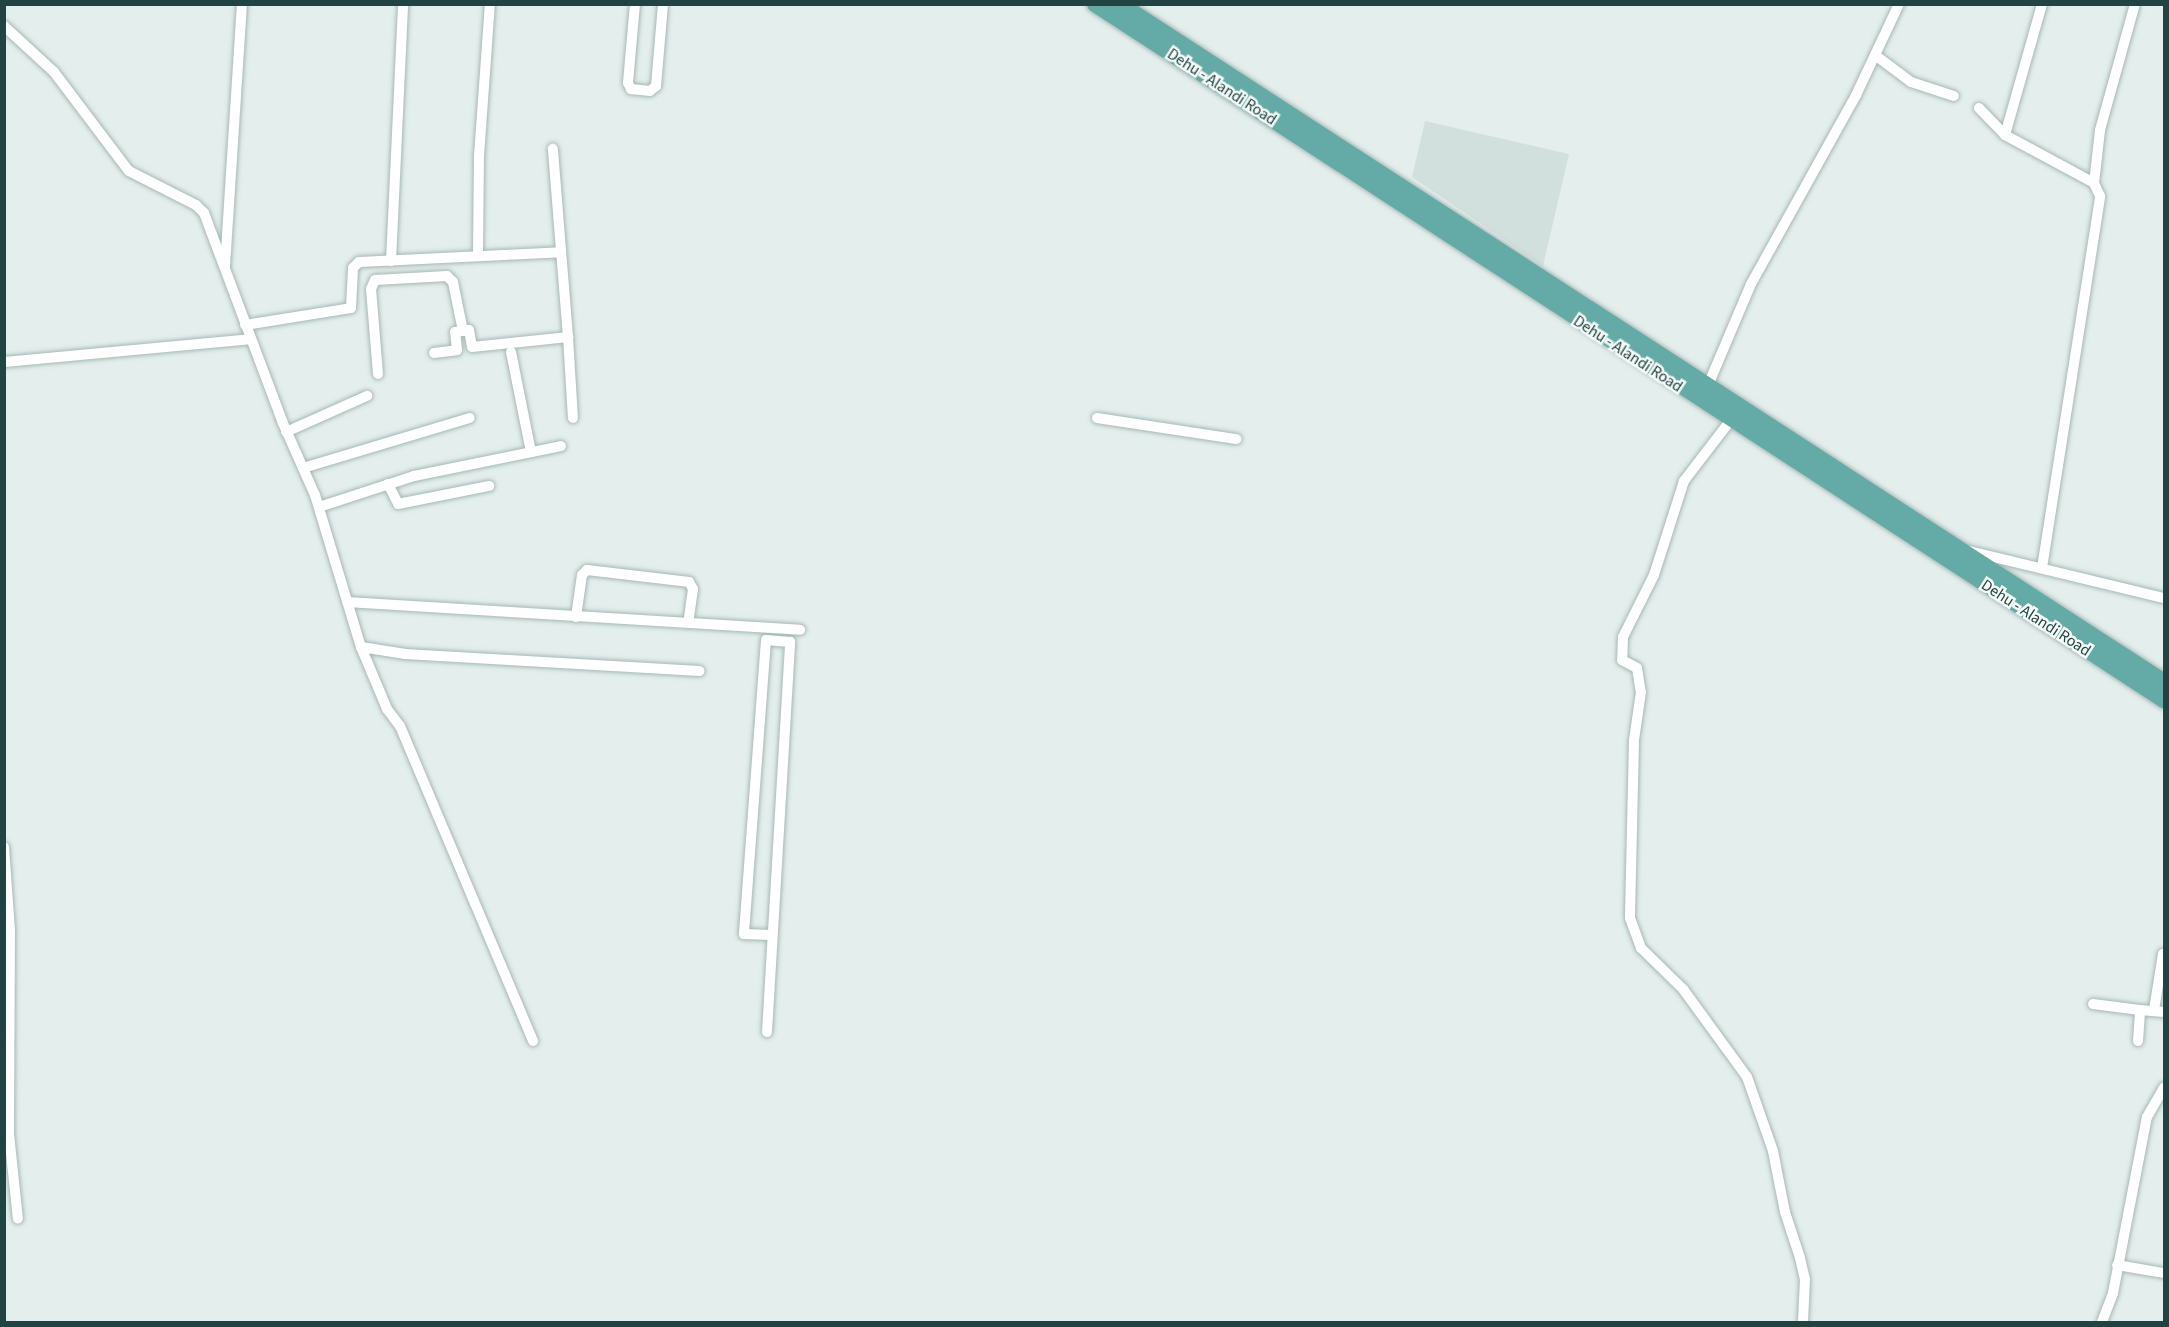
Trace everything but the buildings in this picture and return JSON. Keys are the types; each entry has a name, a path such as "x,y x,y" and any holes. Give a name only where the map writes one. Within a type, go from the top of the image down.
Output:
{"main road":[{"name":"Dehu - Alandi Road","path":"1095,4 1730,421 2164,700"},
{"name":"Dehu - Alandi Road","path":"1120,4 2164,682"},
{"path":"1895,527 1904,512"}],"street":[{"path":"225,272 242,4"},
{"path":"391,261 403,4"},
{"path":"478,250 479,156 490,4"},
{"path":"635,4 628,83 631,88 650,91 656,86 663,4"},
{"path":"1700,401 1751,284 1816,171 1899,4"},
{"path":"2006,135 2042,4"},
{"path":"2042,568 2100,196 2094,183 2109,89 2135,4"},
{"path":"4,26 54,72 129,171 196,204 204,213 286,432 319,507 361,647 387,710 400,726 533,1041"},
{"path":"1875,55 1911,82 1954,96"},
{"path":"1979,108 2006,135 2094,183"},
{"path":"553,150 573,418"},
{"path":"245,324 344,311 351,308 355,299 356,264 561,252"},
{"path":"378,374 371,289 375,280 447,276 453,282 463,331"},
{"path":"434,353 458,350 455,332 469,330 472,347 568,337"},
{"path":"4,362 250,339"},
{"path":"511,352 531,452"},
{"path":"286,432 367,396"},
{"path":"303,468 470,418"},
{"path":"1097,418 1236,439"},
{"path":"1730,421 1684,481 1654,575 1623,637 1622,660 1637,668 1641,692 1634,740 1630,918 1641,948 1683,989 1747,1077 1773,1151 1785,1212 1805,1279 1803,1323"},
{"path":"319,507 388,484 561,446"},
{"path":"388,484 398,504 489,486"},
{"path":"1960,548 2164,598"},
{"path":"576,616 582,575 587,570 689,582 693,589 688,623"},
{"path":"347,602 800,630"},
{"path":"778,629 778,641"},
{"path":"767,1032 790,642 766,640 744,934 772,935"},
{"path":"361,647 393,654 700,671"},
{"path":"4,847 9,1134 18,1220"},
{"path":"2093,1004 2159,1011 2163,954"},
{"path":"2138,1041 2140,1010"},
{"path":"2102,1323 2113,1293 2147,1117 2164,1087"},
{"path":"2117,1265 2164,1273"}],"shaded area":[{"path":"1425,121 1569,154 1543,266 1412,177"}]}
